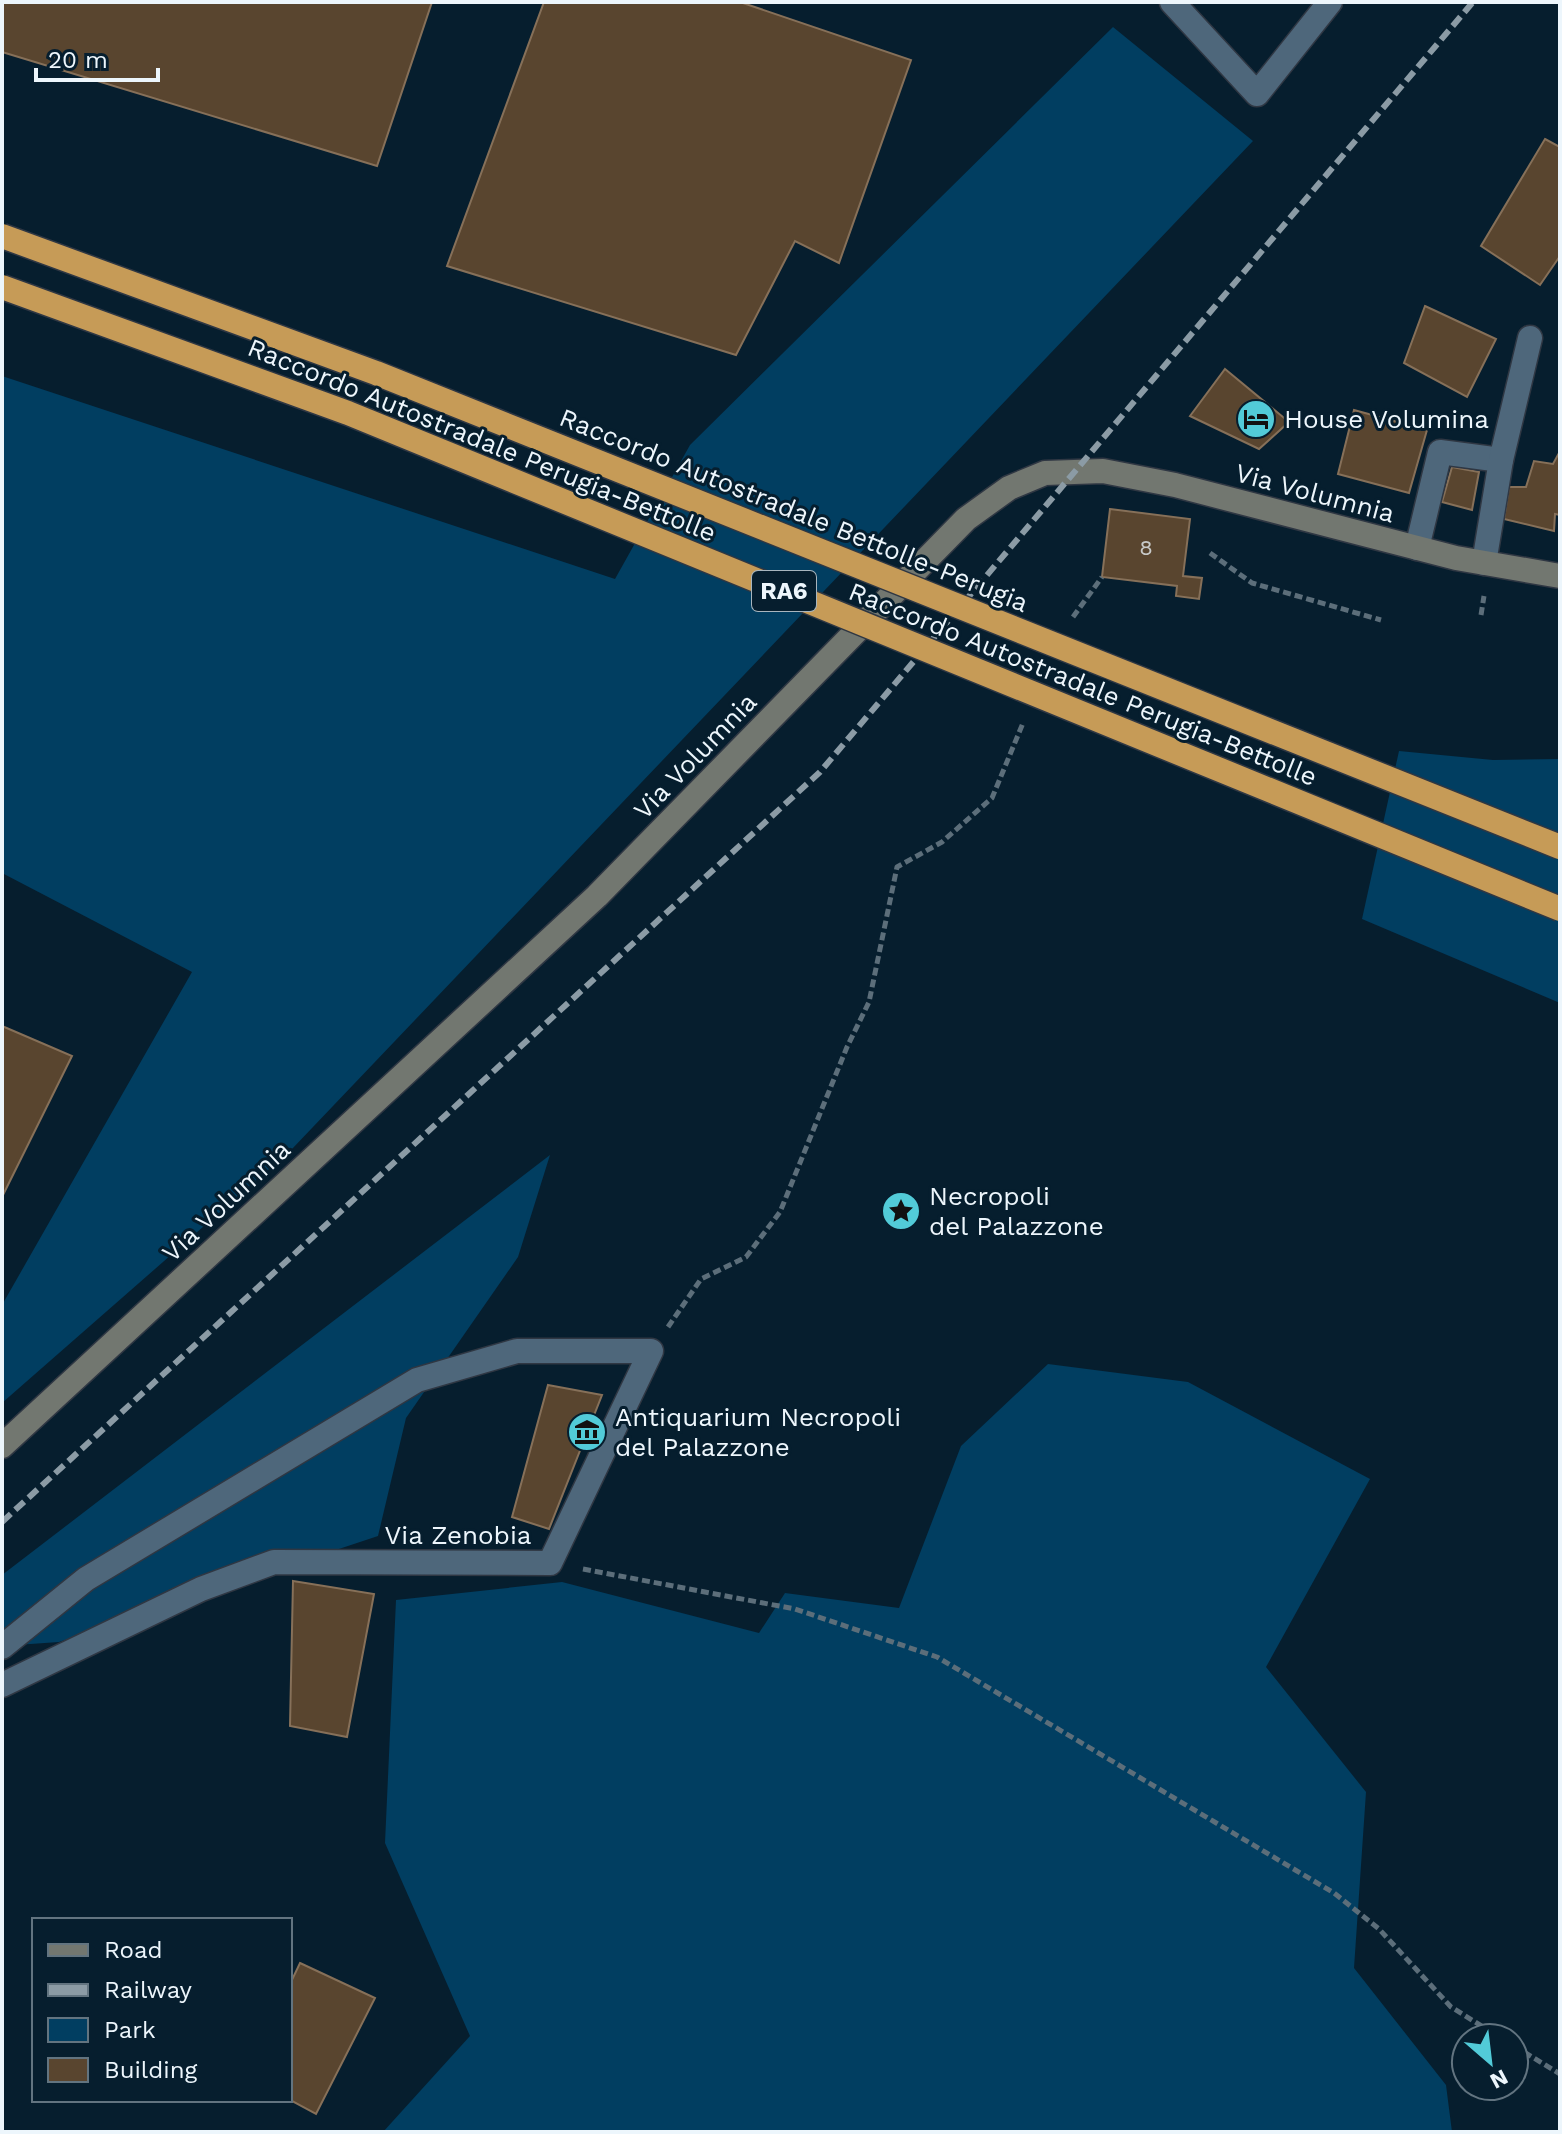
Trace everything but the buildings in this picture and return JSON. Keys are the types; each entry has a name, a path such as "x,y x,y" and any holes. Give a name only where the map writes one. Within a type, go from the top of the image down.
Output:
{"highway":[{"name":"Raccordo Autostradale Bettolle-Perugia","path":"2,236 391,379 1560,847"},
{"name":"Raccordo Autostradale Perugia-Bettolle","path":"2,287 348,413 1560,909"}],"main road":[{"name":"Via Volumnia","path":"2,1446 597,896 966,519 1009,488 1045,473 1103,471 1175,485 1417,548 1560,576"}],"lane":[{"path":"1172,2 1257,94 1330,2"},
{"path":"1484,563 1501,460 1530,338"},
{"path":"1417,548 1440,452 1501,460"},
{"path":"2,1647 86,1579 417,1380 517,1351 651,1351"},
{"name":"Via Zenobia","path":"2,1685 201,1589 274,1562 550,1563 651,1351"}],"path":[{"path":"1210,553 1252,583 1381,620"},
{"path":"1070,621 1102,577"},
{"path":"1481,615 1484,595"},
{"path":"651,1351 701,1279 746,1257 780,1212 847,1047 869,1002 897,867 942,842 992,798 1027,715"},
{"path":"550,1563 795,1609 937,1657 1334,1893 1379,1929 1451,2007 1475,2022"},
{"path":"1530,2056 1560,2074"}],"green space":[{"path":"1113,27 1253,141 292,1149 2,1403 2,1305 192,972 2,873 2,376 615,579 690,445"},
{"path":"1399,751 1493,760 1560,759 1560,1003 1362,919"},
{"path":"550,1155 518,1257 406,1418 378,1536 59,1642 2,1646 2,1575"},
{"path":"1048,1364 1188,1382 1370,1479 1266,1667 1366,1792 1354,1968 1446,2085 1452,2132 383,2132 470,2036 385,1843 396,1600 562,1582 759,1633 785,1593 899,1608 961,1446"}],"railway":[{"path":"2,1522 820,772 1473,2"}],"place":[{"name":"House Volumina","path":"1256,419"},
{"name":"Necropoli del Palazzone","path":"901,1211"},
{"name":"Antiquarium Necropoli del Palazzone","path":"587,1432"}]}
